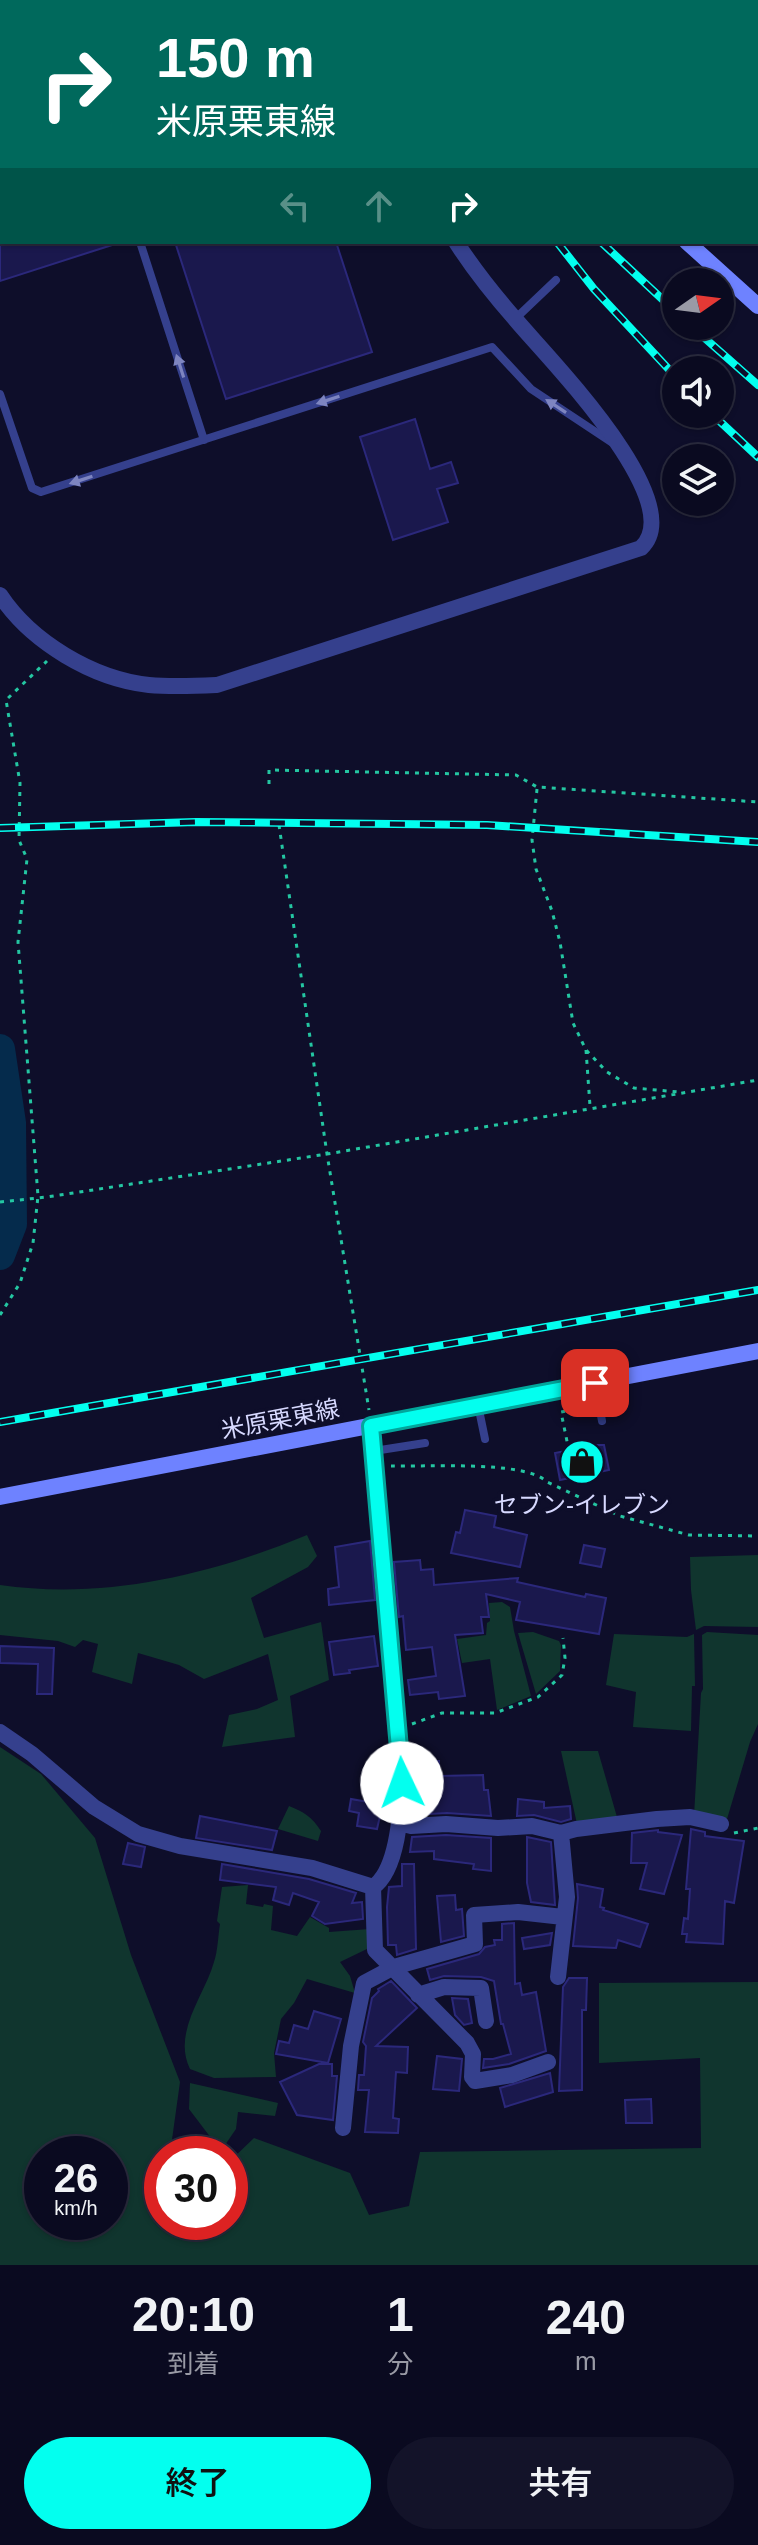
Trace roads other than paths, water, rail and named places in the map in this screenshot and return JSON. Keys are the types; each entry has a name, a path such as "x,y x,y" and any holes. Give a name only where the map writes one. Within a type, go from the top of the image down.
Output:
{"main road":[{"path":"689,244 758,306"},
{"name":"米原栗東線","path":"0,1497 478,1405 590,1390 758,1351"}],"street":[{"path":"0,595 31,629 88,667 147,685 217,685 634,552 648,542 653,519 640,478 622,449 476,272 457,244"},
{"path":"371,1426 402,1783 399,1823 389,1865 384,1876 373,1887 375,1950 467,2043 473,2054 472,2077 475,2081 512,2075 548,2062"},
{"path":"0,1732 32,1754 94,1807 138,1834 180,1846 312,1868 373,1887"},
{"path":"399,1823 498,1828 532,1826 561,1833 690,1817 721,1824"},
{"path":"558,1977 567,1897 561,1833"},
{"path":"343,2128 351,2046 364,1983 394,1967 475,1944 474,1915 518,1912 563,1917"},
{"path":"418,1995 444,1987 481,1988 486,2021"}],"lane":[{"path":"141,244 204,440"},
{"path":"515,319 556,280"},
{"path":"0,394 32,488 41,492 492,347 531,389 622,449"},
{"path":"590,1390 602,1421"},
{"path":"478,1405 485,1439"},
{"path":"374,1458 425,1443"}],"waterway":[{"path":"0,1049 11,1123 12,1224 0,1255"}],"railway":[{"path":"559,244 594,289 662,362"},
{"path":"603,244 662,299"},
{"path":"707,340 758,385"},
{"path":"727,428 758,457"},
{"path":"0,828 196,822 487,825 758,842"},
{"path":"0,1422 758,1290"}],"place":[{"name":"セブン-イレブン","path":"582,1462"}]}
